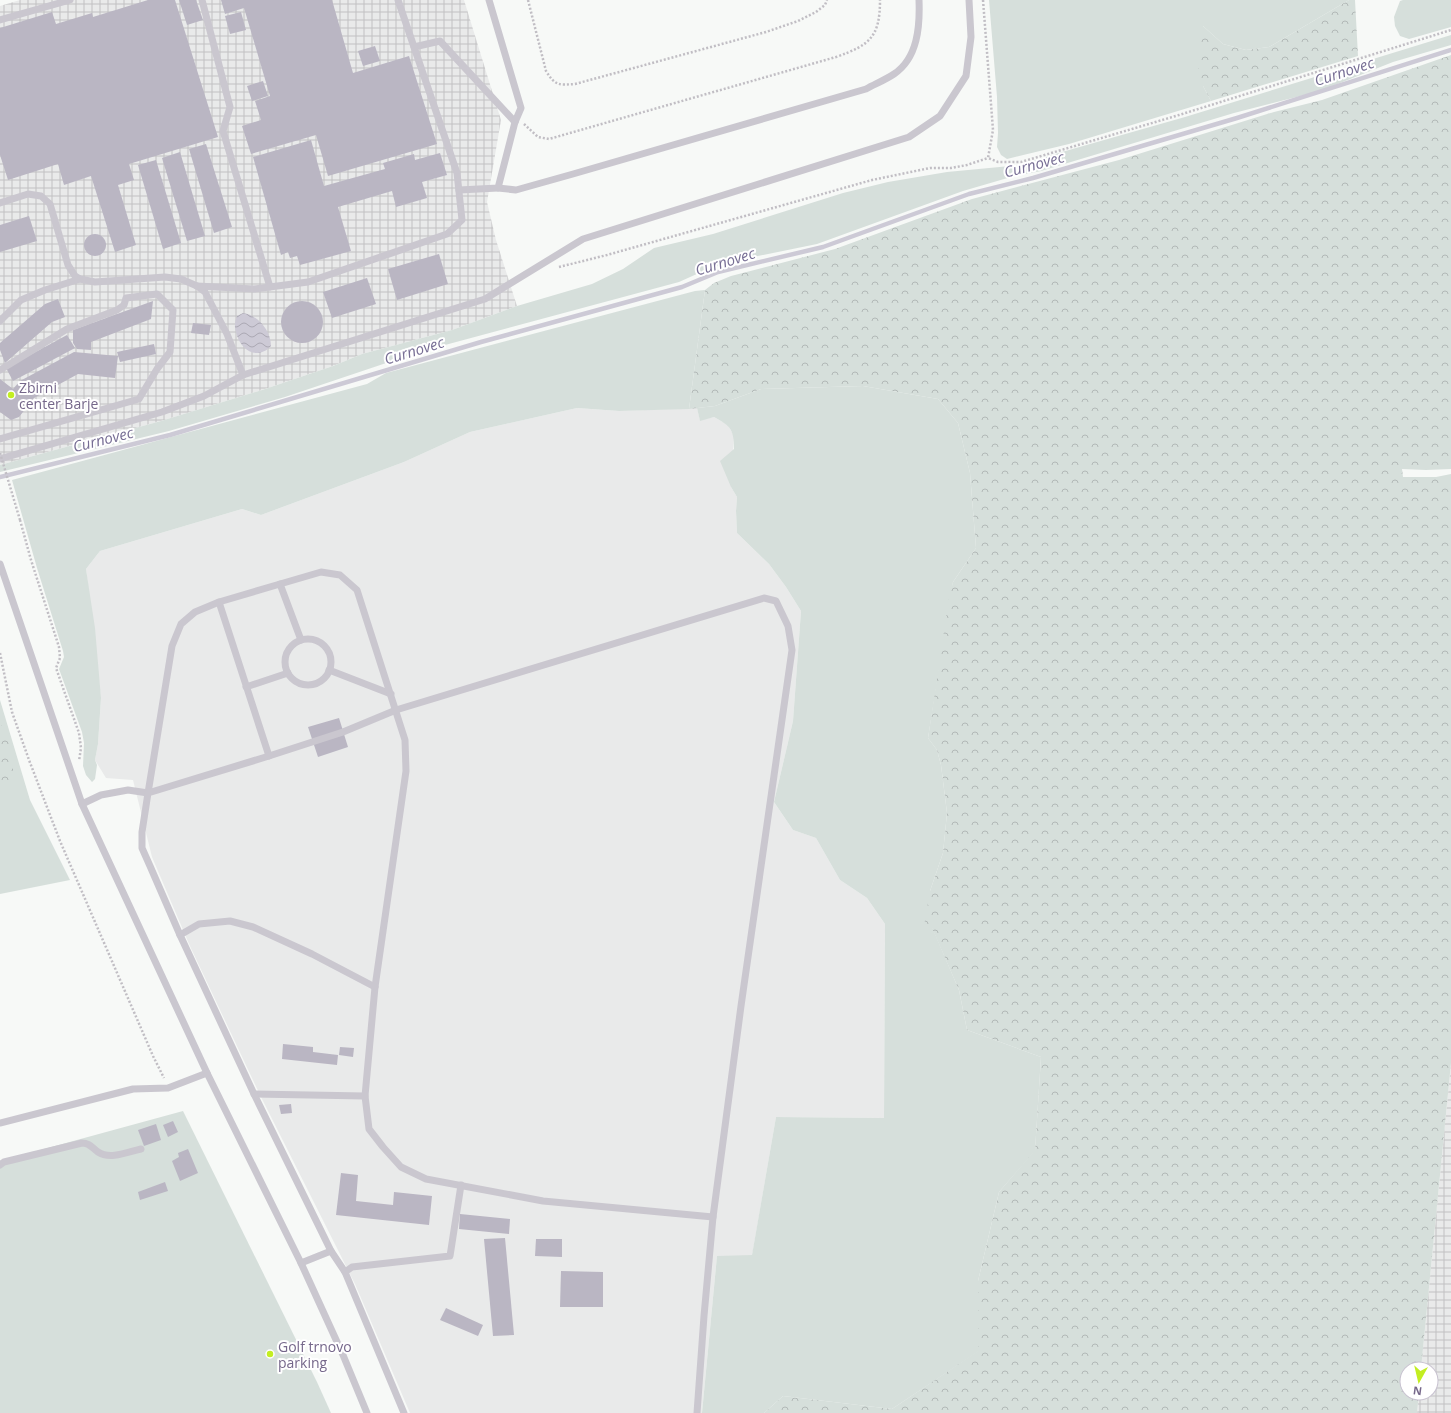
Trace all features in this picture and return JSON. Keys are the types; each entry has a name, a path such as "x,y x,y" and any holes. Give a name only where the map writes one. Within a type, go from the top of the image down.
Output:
{"lane":[{"path":"0,20 70,0"},
{"path":"202,0 230,107 223,131 270,287"},
{"path":"197,286 254,289 308,282 447,234 462,220 456,173 398,0"},
{"path":"489,0 521,108 516,119 498,188"},
{"path":"459,190 498,188 516,190 866,89 895,73 906,62 917,39 920,0"},
{"path":"0,459 162,412 204,396 243,375 485,299 583,239 908,137 940,116 966,76 971,37 969,0"},
{"path":"414,47 440,41 516,119"},
{"path":"0,203 28,194 41,196 50,204 68,265 75,276 80,279 95,282 165,277 181,279 197,286 205,292 227,334 243,375"},
{"path":"0,321 21,300 45,290 80,279"},
{"path":"0,370 67,329 118,310 124,305 126,298 158,294 173,310 170,352 157,369 139,399 0,439"},
{"path":"0,564 82,804 207,1072 301,1263 343,1355 367,1413"},
{"path":"404,1413 345,1272 331,1251 254,1094 142,848 142,832 172,646 181,624 195,612 219,602 321,572 340,575 357,590 405,740 406,771 375,987 366,1096 369,1129 383,1147 401,1168 426,1179 543,1201 713,1217"},
{"path":"280,584 301,640"},
{"path":"82,804 101,795 121,791 128,790 148,793 343,732 396,710 764,598 776,601 788,626 792,650 740,1014 713,1217 697,1413"},
{"path":"219,602 269,756"},
{"path":"309,639 322,644 330,656 331,663 329,670 326,677 320,682 306,685 298,683 292,679 288,673 286,666 287,653 290,648 301,640 309,639"},
{"path":"329,670 391,694"},
{"path":"246,687 288,673"},
{"path":"180,934 199,924 230,921 253,927 312,954 375,987"},
{"path":"0,1122 133,1089 168,1088 207,1072"},
{"path":"254,1094 366,1096"},
{"path":"0,1165 4,1162 82,1143 87,1143 102,1155 110,1156 141,1149"},
{"path":"345,1272 352,1267 450,1256 461,1186"},
{"path":"301,1263 331,1251"}],"path":[{"path":"528,0 546,71 552,81 561,85 575,84 766,32 798,21 816,12 825,5 827,0"},
{"path":"516,119 538,137 548,139 836,57 854,50 866,43 875,33 880,17 880,0"},
{"path":"983,0 993,130 988,158"},
{"path":"554,268 608,255 872,180 930,168 951,168 967,165 988,158 998,162 1021,162 1179,115 1451,30"},
{"path":"0,453 31,560 59,647 60,658 56,668 80,733 81,748 79,765"},
{"path":"0,653 12,712 60,841 168,1088"}],"shaded area":[{"path":"20,0 464,0 501,120 487,202 496,240 517,306 452,330 362,354 333,366 262,390 161,421 0,465 0,6"},
{"path":"577,408 619,411 697,408 700,420 714,417 728,425 734,436 731,487 737,497 737,533 769,564 801,611 793,721 774,802 793,830 816,838 840,880 867,898 885,924 884,1118 776,1117 752,1256 717,1256 702,1413 410,1413 355,1284 260,1095 189,944 152,857 133,780 106,778 95,760 98,744 101,698 86,569 100,551 242,509 261,515 404,462 470,432"},
{"path":"1451,1063 1451,1413 1417,1413 1418,1401 1439,1401 1439,1361 1422,1361"}],"green space":[{"path":"989,0 1349,0 1269,47 1246,50 1223,44 1203,26 1203,86 1211,101 1069,144 1007,159 1001,155 997,147 997,97"},
{"path":"1349,0 1355,0 1358,56 1211,101 1203,86 1198,68 1203,26 1223,44 1246,50 1269,47"},
{"path":"1451,0 1451,27 1409,39 1400,36 1395,26 1394,17 1400,1"},
{"path":"1451,35 1451,45 1393,62 1320,91 1234,113 1041,171 1011,177 963,191 817,244 738,260 708,269 679,282 419,352 285,397 169,431 0,472 0,465 161,421 262,390 333,366 362,354 452,330 517,306 592,284 623,269 654,248 713,234 843,193 888,182 947,172 1021,165 1185,117"},
{"path":"1451,55 1451,469 1402,469 1403,477 1436,477 1451,474 1451,1063 1422,1361 1399,1361 1399,1401 1418,1401 1417,1413 764,1413 783,1396 892,1409 978,1351 978,1281 999,1192 1035,1150 1041,1057 967,1030 959,990 932,928 924,926 930,891 943,853 947,813 941,765 937,750 928,738 949,598 953,582 976,548 970,473 958,423 938,399 863,386 761,389 715,406 689,409 705,290 714,283 731,276 835,249 972,199 1119,160 1274,112 1322,100"},
{"path":"705,290 689,409 619,411 577,408 470,432 404,462 261,515 242,509 100,551 86,569 95,628 101,698 98,744 95,760 97,765 95,779 92,782 86,775 83,766 84,743 82,732 59,669 64,657 63,651 12,480 367,384 386,373 695,291"},
{"path":"863,386 938,399 958,423 970,473 976,548 953,582 928,738 937,750 941,765 947,813 943,853 930,891 932,927 959,990 967,1030 1041,1057 1035,1151 999,1192 978,1281 979,1351 892,1409 783,1396 764,1413 702,1413 717,1256 752,1255 776,1117 884,1118 885,924 867,898 840,880 816,838 793,830 774,802 793,721 801,611 769,564 737,533 737,497 720,461 734,449 732,433 728,426 714,417 700,421 697,408 715,406 761,389"},
{"path":"0,700 30,800 70,880 0,894"},
{"path":"0,722 9,741 14,776 6,786 0,785"},
{"path":"183,1111 331,1413 0,1413 0,1161"}],"water":[{"path":"243,313 254,317 266,329 271,346 266,350 260,353 255,353 245,348 241,344 235,330 235,324 237,316"}],"building":[{"path":"148,0 175,0 218,137 129,164 134,180 118,185 136,245 115,252 91,176 64,185 58,164 8,180 0,155 0,28 52,12 56,24 92,13 93,17"},
{"path":"179,0 196,0 203,20 187,25"},
{"path":"221,0 332,0 353,73 409,56 437,144 328,176 316,135 251,154 242,126 261,120 255,101 270,96 244,8 225,14"},
{"path":"241,12 246,30 230,34 225,16"},
{"path":"375,46 380,61 363,66 358,51"},
{"path":"263,81 268,96 252,101 247,86"},
{"path":"311,140 324,186 385,169 383,163 414,154 415,160 440,153 447,175 422,182 427,198 396,207 392,191 338,207 351,251 300,265 297,256 290,258 288,252 281,255 253,157"},
{"path":"206,144 232,227 214,233 189,149"},
{"path":"180,152 205,236 187,241 162,158"},
{"path":"156,160 181,243 163,249 138,165"},
{"path":"29,216 37,241 0,252 0,225"},
{"path":"95,234 103,237 106,245 103,253 95,256 87,253 84,245 87,237"},
{"path":"439,254 448,284 397,300 388,269"},
{"path":"367,278 376,304 332,318 323,292"},
{"path":"58,299 65,317 52,322 5,363 0,350 0,343 45,304"},
{"path":"153,301 151,319 91,342 91,350 77,349 73,343 73,330"},
{"path":"302,301 317,307 323,322 317,337 302,343 287,337 281,322 287,307"},
{"path":"193,323 211,325 209,335 191,333"},
{"path":"67,335 75,348 13,381 6,368"},
{"path":"154,344 156,354 120,362 117,352"},
{"path":"74,352 118,356 115,378 78,374 34,398 19,417 11,420 0,412 0,379 13,389 20,381"},
{"path":"339,718 348,747 318,757 308,727"},
{"path":"283,1044 313,1047 313,1052 338,1055 337,1065 282,1059"},
{"path":"340,1047 354,1048 353,1057 339,1055"},
{"path":"291,1104 292,1113 281,1114 279,1105"},
{"path":"173,1121 178,1132 168,1137 163,1125"},
{"path":"156,1124 161,1140 144,1146 138,1130"},
{"path":"188,1149 198,1173 180,1181 172,1161 179,1157 178,1153"},
{"path":"341,1173 358,1175 356,1201 393,1205 394,1192 432,1196 429,1225 336,1215"},
{"path":"165,1182 168,1191 140,1200 138,1192"},
{"path":"460,1214 510,1219 509,1234 459,1229"},
{"path":"505,1238 514,1335 493,1336 484,1239"},
{"path":"536,1239 562,1239 562,1257 535,1256"},
{"path":"561,1271 603,1272 603,1307 560,1307"},
{"path":"446,1308 483,1325 478,1336 440,1320"}],"waterway":[{"name":"Curnovec","path":"0,477 170,435 481,342 682,287 718,272 823,247 969,194 1033,178 1237,118 1451,50"}],"place":[{"name":"Zbirni center Barje","path":"11,395"},
{"name":"Golf trnovo parking","path":"270,1354"}]}
